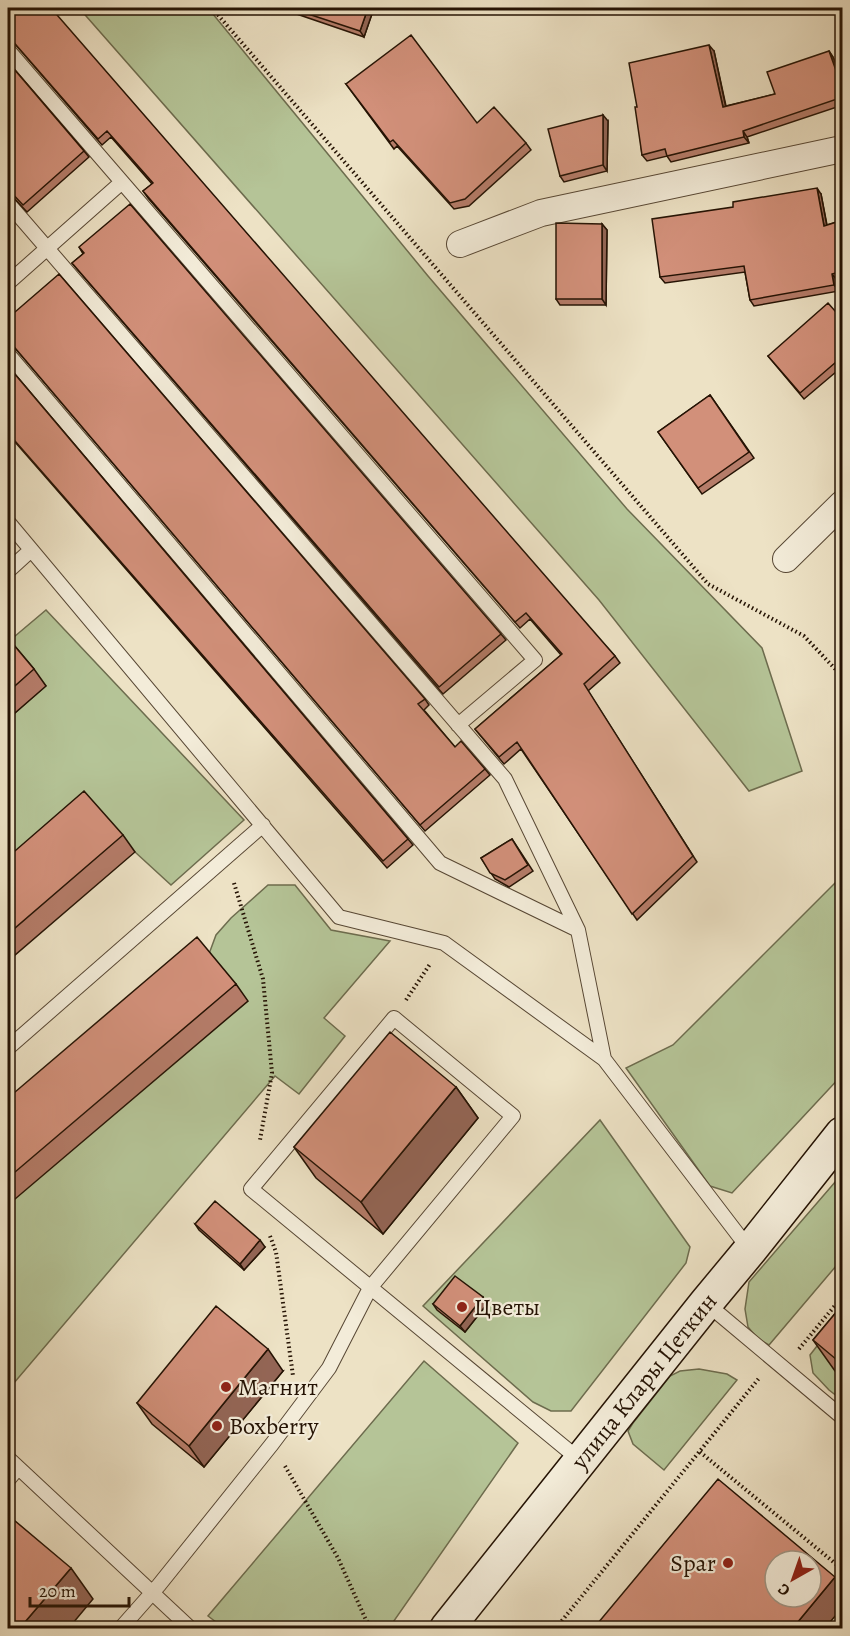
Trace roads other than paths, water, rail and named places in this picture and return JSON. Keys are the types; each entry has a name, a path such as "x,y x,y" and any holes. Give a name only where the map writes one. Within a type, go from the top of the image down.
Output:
{"main road":[{"name":"улица Клары Цеткин","path":"447,1629 843,1134"}],"street":[{"path":"459,244 541,213 843,149"},
{"path":"786,560 843,504"}],"lane":[{"path":"8,50 535,660 458,725"},
{"path":"8,283 122,182"},
{"path":"8,203 505,779 578,930 604,1059"},
{"path":"8,354 440,863 578,930"},
{"path":"8,522 339,917 444,943 604,1059 750,1250"},
{"path":"8,571 31,550"},
{"path":"8,1048 263,825"},
{"path":"121,1629 272,1444 329,1368 370,1288 513,1116 394,1018 251,1189 370,1288 581,1461"},
{"path":"706,1303 843,1417"},
{"path":"8,1480 13,1463 190,1629"}],"place":[{"name":"Цветы","path":"462,1307"},
{"name":"Магнит","path":"226,1387"},
{"name":"Boxberry","path":"217,1426"},
{"name":"Spar","path":"728,1563"}]}
